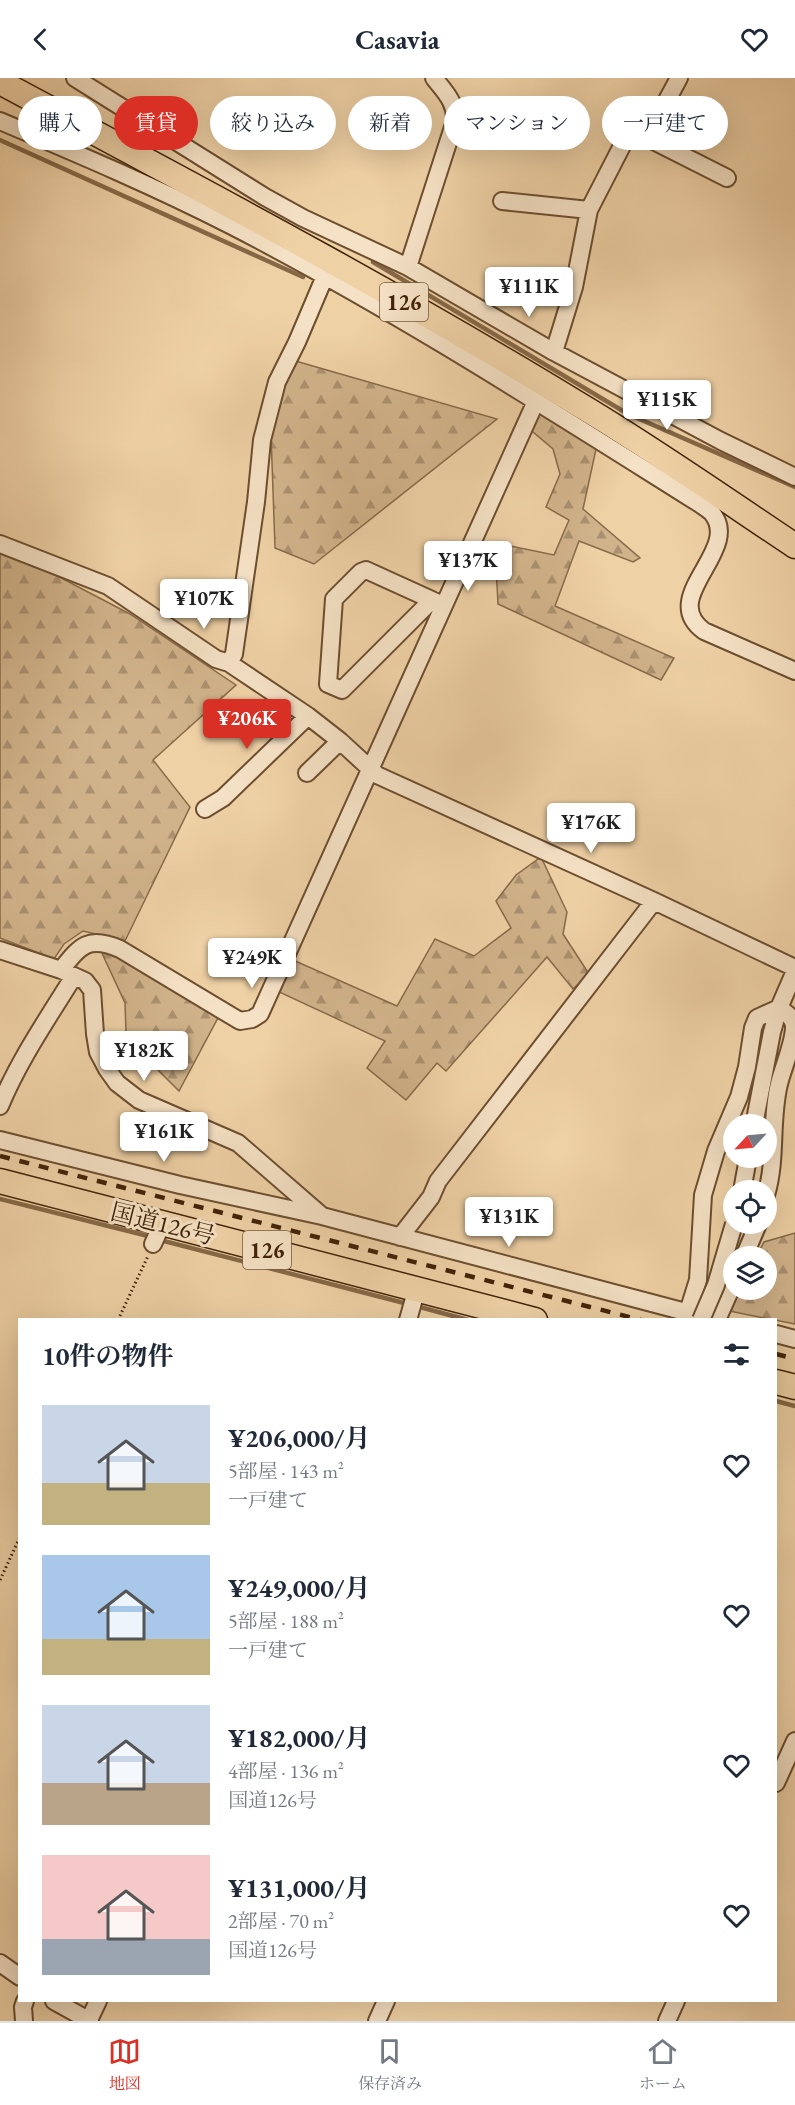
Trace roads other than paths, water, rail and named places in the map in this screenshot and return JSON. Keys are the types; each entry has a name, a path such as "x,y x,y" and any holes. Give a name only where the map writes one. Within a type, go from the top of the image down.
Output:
{"highway":[{"name":"126","path":"0,82 271,227 580,404 795,546"},
{"name":"国道126号","path":"0,1181 157,1234 413,1305 519,1318"},
{"path":"777,1382 795,1387"}],"street":[{"path":"75,78 265,197 303,218 408,267 554,352 795,477"},
{"path":"408,267 455,121 456,110 453,102 434,78"},
{"path":"669,96 679,78"},
{"path":"0,122 159,191 325,276 536,401 712,513 718,527 718,540 688,603 695,625 795,671"},
{"path":"554,352 574,287 589,210 620,150"},
{"path":"672,150 727,178"},
{"path":"502,201 589,210"},
{"path":"229,663 234,654 256,502 262,440 277,382 325,276"},
{"path":"0,1106 79,948 92,943 104,942 120,949 240,1021 252,1019 260,1014 370,771 437,603 536,401"},
{"path":"0,544 108,586 216,659 229,663 308,716 340,741 370,771 654,901 795,969 772,1032 756,1114"},
{"path":"366,570 437,603 342,690 328,684 334,599 361,572 366,570"},
{"path":"205,809 223,798 308,716"},
{"path":"307,773 340,741"},
{"path":"400,1237 431,1197 438,1181 654,901"},
{"path":"0,950 85,981 92,990 98,1052 117,1083 139,1100 238,1143 322,1216"},
{"path":"771,1180 779,1085 794,1036 791,1017 779,1008"},
{"path":"693,1317 698,1280 703,1195 716,1151 739,1097 757,1018 779,1008"},
{"path":"0,1140 180,1185 322,1216 693,1317"},
{"path":"693,1317 716,1285 731,1234"},
{"path":"718,1318 726,1300"},
{"path":"777,1334 795,1339"},
{"path":"777,1781 795,1741"},
{"path":"0,1963 18,1976"},
{"path":"24,2021 25,2002"},
{"path":"56,2002 89,2021 98,2002"},
{"path":"377,2021 386,2002"},
{"path":"667,2021 676,2002"}],"waterway":[{"path":"0,140 303,277"},
{"path":"373,262 628,414 795,487"},
{"path":"0,1199 152,1237"},
{"path":"160,1240 408,1304"},
{"path":"416,1306 461,1318"},
{"path":"777,1401 795,1406"}],"railway":[{"path":"0,1156 633,1318"},
{"path":"777,1354 795,1359"}]}
